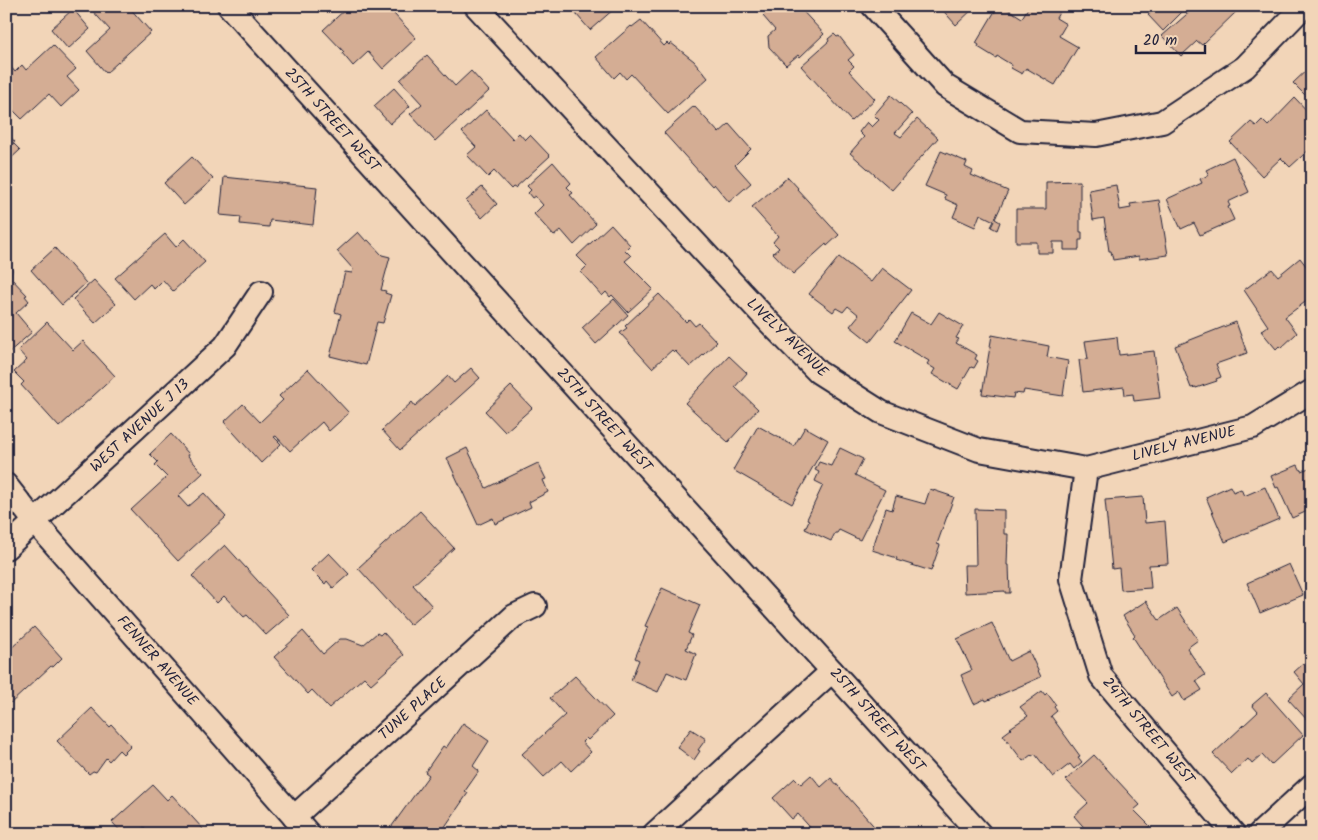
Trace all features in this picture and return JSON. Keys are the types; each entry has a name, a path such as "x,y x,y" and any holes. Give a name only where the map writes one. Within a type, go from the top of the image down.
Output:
{"street":[{"name":"25TH STREET WEST","path":"228,6 980,834"},
{"name":"LIVELY AVENUE","path":"476,6 770,323 818,372 881,412 979,450 1086,469 1252,427 1312,391"},
{"path":"873,6 945,86 1020,131 1096,135 1162,122 1245,67 1304,6"},
{"name":"WEST AVENUE J 13","path":"6,548 225,346 261,292"},
{"name":"24TH STREET WEST","path":"1086,469 1071,579 1101,676 1234,834"},
{"name":"FENNER AVENUE","path":"6,485 35,522 309,834"},
{"name":"TUNE PLACE","path":"294,817 514,616 535,606"},
{"path":"654,834 832,671"},
{"path":"1259,834 1312,785"}],"building":[{"path":"88,6 128,6 151,32 106,73 87,51 110,30"},
{"path":"349,6 353,6 358,12 365,6 403,6 394,14 416,38 383,69 368,52 353,66 342,53 344,52 323,30"},
{"path":"569,6 613,6 615,8 590,30"},
{"path":"759,6 798,6 824,34 800,57 798,55 786,65 769,47 768,36 775,30 763,16 766,13"},
{"path":"939,6 976,6 956,25"},
{"path":"998,6 1003,6 1022,18 1029,6 1037,6 1042,9 1043,6 1052,6 1060,11 1056,18 1066,24 1059,36 1078,47 1055,85 1026,68 1022,74 1011,68 1012,65 978,47 979,45 976,43"},
{"path":"1158,6 1174,6 1181,13 1163,31 1148,15"},
{"path":"1192,6 1236,6 1239,9 1202,45 1197,41 1181,56 1162,36 1194,8"},
{"path":"73,9 90,29 68,49 51,29"},
{"path":"641,20 664,46 667,43 669,45 671,43 694,61 708,78 668,114 631,74 626,79 620,72 614,78 596,57 631,26"},
{"path":"834,34 837,37 839,36 854,55 848,60 854,66 849,71 875,99 851,121 801,66 829,41 828,39"},
{"path":"53,45 76,69 67,77 79,90 61,107 49,94 22,119 6,103 6,70 10,66 15,72 22,65 26,70"},
{"path":"427,55 455,86 471,71 489,91 435,141 410,114 422,104 400,80"},
{"path":"1312,65 1312,102 1293,83"},
{"path":"394,88 410,106 390,124 374,106"},
{"path":"891,95 912,114 895,133 901,137 917,119 938,138 892,190 850,153 864,137 859,132 867,122 872,127 879,120 874,115"},
{"path":"1295,98 1312,116 1312,147 1290,167 1281,158 1262,176 1230,142 1251,122 1256,126 1262,120 1268,126"},
{"path":"694,106 719,133 729,124 751,149 735,165 751,183 729,202 664,133"},
{"path":"486,110 513,139 519,133 525,140 530,135 550,156 515,188 511,189 494,171 488,177 467,155 476,147 462,132"},
{"path":"6,132 20,150 6,163"},
{"path":"941,151 967,162 965,167 973,171 971,175 1008,191 995,219 1000,222 997,230 991,227 994,221 980,214 975,227 953,217 958,205 945,199 946,195 925,186"},
{"path":"192,157 213,179 184,205 164,183"},
{"path":"1233,157 1249,192 1228,202 1230,206 1228,207 1234,220 1200,235 1194,223 1181,229 1167,199 1202,183 1200,179 1209,175 1206,170"},
{"path":"553,162 571,183 567,187 573,193 570,195 596,224 574,245 561,230 554,236 534,214 543,205 535,196 532,198 528,193 531,190 527,186"},
{"path":"224,177 317,187 313,225 270,220 269,227 240,224 241,217 220,215"},
{"path":"788,177 839,235 827,246 826,244 793,274 773,253 779,248 773,242 778,236 752,207"},
{"path":"1080,181 1080,232 1082,232 1082,240 1079,240 1079,250 1064,250 1064,242 1053,242 1053,253 1037,253 1037,242 1016,242 1016,209 1046,209 1046,182"},
{"path":"1116,185 1120,210 1131,208 1130,204 1159,200 1168,255 1139,259 1139,256 1113,260 1111,251 1109,251 1104,218 1093,220 1089,190"},
{"path":"482,187 497,204 482,218 466,201"},
{"path":"611,224 630,245 625,250 631,256 625,261 653,289 628,312 612,295 610,297 606,292 602,296 581,272 587,266 577,256"},
{"path":"358,232 382,255 390,257 381,290 391,295 383,323 377,322 366,365 330,356 341,314 335,312 345,272 352,273 353,269 337,251"},
{"path":"165,234 176,247 184,239 205,262 173,291 163,280 154,289 150,284 134,299 115,278"},
{"path":"55,248 86,283 62,305 31,270"},
{"path":"839,257 871,282 882,268 911,290 870,342 850,326 859,315 848,306 843,312 836,308 833,312 809,294"},
{"path":"1300,258 1307,267 1312,264 1312,297 1285,317 1297,333 1281,348 1279,346 1276,349 1261,331 1268,326 1244,290 1272,269 1278,276"},
{"path":"6,263 12,269 11,278 27,295 25,296 29,301 16,313 32,332 7,354"},
{"path":"94,280 116,304 95,323 73,299"},
{"path":"659,294 686,322 689,319 695,326 699,323 717,342 690,367 672,350 652,368 620,333"},
{"path":"614,299 628,315 596,344 582,328"},
{"path":"939,312 963,326 956,338 959,339 956,343 977,355 975,359 978,361 974,368 971,367 958,389 932,374 935,369 927,364 929,361 895,341 911,313 931,324"},
{"path":"47,322 73,350 83,341 115,376 59,427 21,385 24,382 14,372 27,360 18,350"},
{"path":"1236,322 1247,353 1216,364 1221,377 1216,379 1217,381 1191,388 1175,346"},
{"path":"992,335 1049,346 1047,357 1068,361 1063,396 1024,390 1023,394 1014,393 1013,398 982,394"},
{"path":"1117,337 1119,355 1154,351 1160,398 1134,401 1133,394 1125,395 1124,387 1083,392 1079,360 1088,359 1085,341"},
{"path":"729,356 747,373 735,387 758,409 728,442 685,403"},
{"path":"471,368 480,378 400,450 382,430 412,402 415,406 448,376 454,383"},
{"path":"308,369 349,413 329,431 322,422 290,451 276,436 274,437 281,444 261,463 224,422 243,404 260,422 283,400 279,396"},
{"path":"511,386 532,408 505,432 485,411"},
{"path":"758,426 794,446 805,427 828,440 792,504 733,470"},
{"path":"171,434 203,473 178,496 188,507 204,493 226,517 178,561 131,510 167,477 155,465 158,462 150,454"},
{"path":"467,448 486,488 538,463 546,479 543,480 548,492 529,502 531,507 495,524 493,518 478,525 447,458"},
{"path":"840,448 863,459 855,475 885,490 860,540 839,530 831,541 805,529 809,520 807,519 823,485 815,481 819,472 815,470 819,462 831,466"},
{"path":"1298,465 1301,471 1309,468 1312,473 1312,509 1292,518 1271,476"},
{"path":"1230,486 1233,492 1241,489 1244,496 1265,487 1279,519 1225,542 1206,497"},
{"path":"930,489 954,497 937,544 940,545 931,571 872,550 886,508 892,510 896,496 925,504"},
{"path":"1143,497 1145,523 1165,521 1168,564 1149,565 1151,588 1121,590 1119,568 1112,569 1105,500"},
{"path":"975,509 1004,510 1004,534 1008,534 1007,565 1009,565 1010,593 1005,593 1005,591 965,593 964,565 976,565"},
{"path":"420,511 454,548 413,585 432,606 410,625 358,568"},
{"path":"225,545 289,615 266,635 247,615 244,617 224,596 217,603 192,576"},
{"path":"329,553 349,574 333,588 327,581 325,584 311,570"},
{"path":"1289,564 1303,595 1260,613 1247,583"},
{"path":"662,588 700,605 688,633 692,635 686,649 696,654 686,680 667,672 658,692 631,680 639,660 635,658 648,627 645,626"},
{"path":"1146,601 1159,620 1177,608 1198,640 1187,648 1205,675 1196,681 1202,690 1184,701 1179,692 1172,697 1133,637 1135,635 1123,616"},
{"path":"992,623 1009,661 1029,651 1041,677 986,701 985,699 974,704 961,675 972,670 957,639"},
{"path":"34,627 62,658 11,703 6,698 6,653"},
{"path":"303,631 323,654 340,639 347,639 363,645 377,633 380,635 383,632 404,655 371,684 364,677 329,708 312,690 308,694 274,657"},
{"path":"1312,656 1312,719 1309,722 1288,699 1304,684 1294,672"},
{"path":"575,676 613,716 588,740 586,738 582,742 591,752 571,771 562,761 544,777 522,754 565,715 550,698"},
{"path":"1042,691 1045,695 1047,693 1056,705 1054,707 1057,711 1051,716 1080,756 1078,757 1082,762 1074,769 1070,764 1053,777 1035,754 1023,761 1003,735 1028,716 1020,707"},
{"path":"1266,693 1303,735 1271,765 1262,755 1252,764 1248,759 1232,774 1213,754 1258,712 1252,705"},
{"path":"92,708 110,727 112,725 131,746 123,754 119,750 109,761 106,758 96,772 93,771 89,774 57,741"},
{"path":"463,723 489,741 473,766 479,771 465,791 468,793 442,831 446,834 394,834 389,830 429,775 425,772 443,746 446,748"},
{"path":"691,729 706,739 694,760 677,747"},
{"path":"1094,755 1140,805 1134,810 1150,826 1141,834 1115,834 1110,828 1104,834 1090,834 1074,816 1088,803 1066,780"},
{"path":"811,775 821,787 831,778 880,833 816,834 798,814 792,819 773,798 795,778 801,784"},
{"path":"153,785 167,800 172,795 203,829 201,831 203,834 150,834 144,827 136,834 123,834 112,822"},
{"path":"498,825 506,834 489,834"}]}
